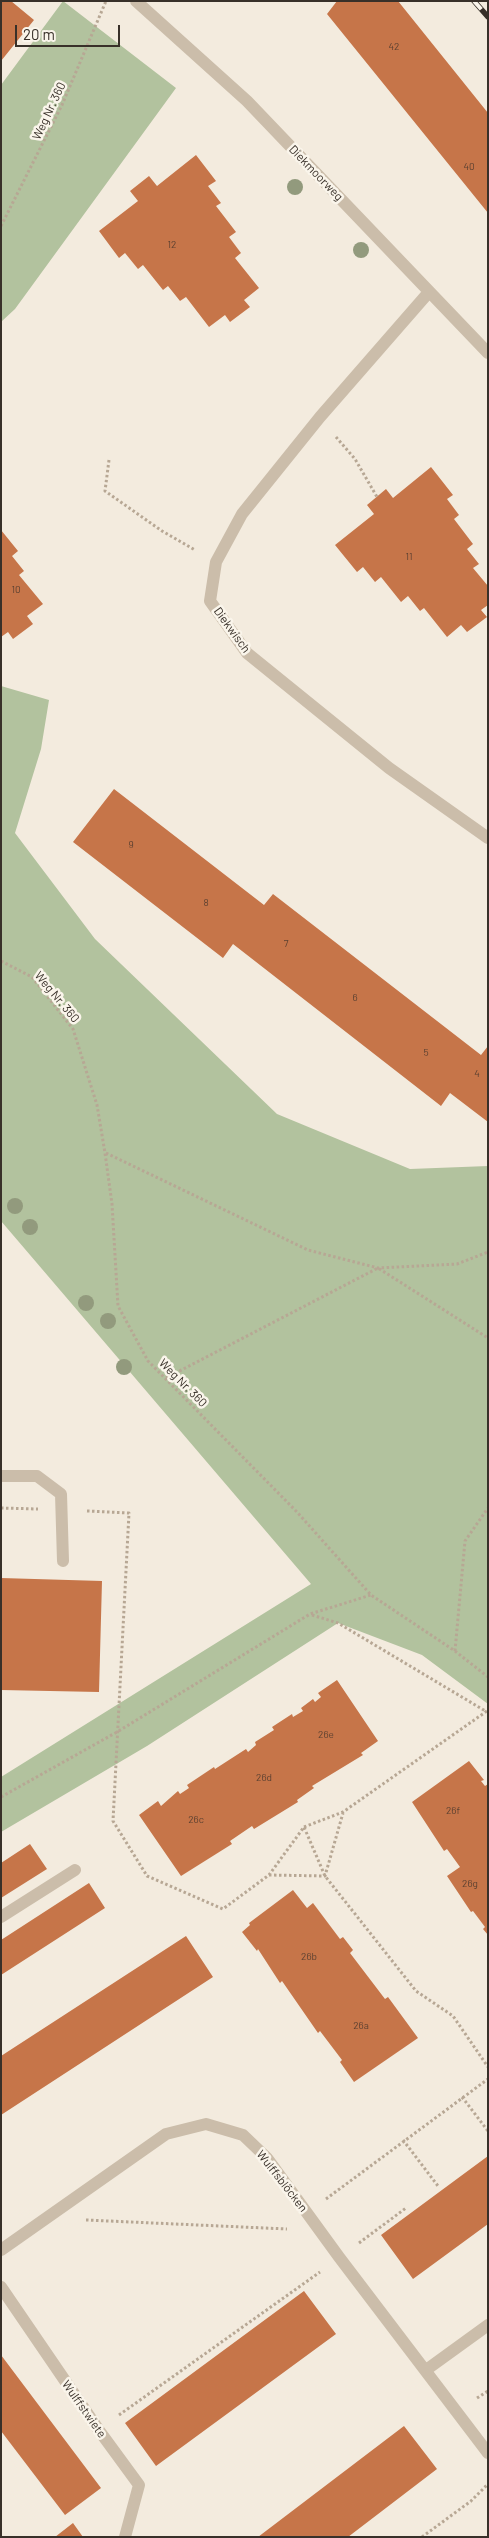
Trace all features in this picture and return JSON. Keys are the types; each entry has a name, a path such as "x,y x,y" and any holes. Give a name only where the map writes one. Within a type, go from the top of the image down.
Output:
{"street":[{"name":"Diekmoorweg","path":"136,1 248,101 488,353"},
{"name":"Diekwisch","path":"429,292 326,410 248,507 216,562 210,600 247,653 389,768 488,838"},
{"path":"1,1476 36,1476 61,1494 62,1561"},
{"path":"1,1917 75,1870"},
{"name":"Wulffsblöcken","path":"1,2250 166,2134 206,2124 242,2135 267,2158 339,2257 488,2453"},
{"name":"Wulffstwiete","path":"1,2288 139,2485 125,2537"},
{"path":"426,2370 488,2325"}],"path":[{"name":"Weg Nr. 360","path":"1,226 62,105 106,1"},
{"path":"109,460 105,491 162,531 216,562"},
{"path":"355,460 377,497"},
{"name":"Weg Nr. 360","path":"1,961 32,977 73,1029 97,1105 105,1153 112,1204 118,1306 148,1361 297,1512 371,1595 455,1651 488,1677"},
{"path":"105,1153 308,1250 378,1268 457,1264 488,1252"},
{"path":"378,1268 488,1338"},
{"path":"166,1378 378,1268"},
{"path":"1,1508 129,1513 113,1821 147,1876 223,1909 270,1875 304,1827 343,1812 487,1711 338,1622 310,1614"},
{"path":"455,1651 465,1542 488,1508"},
{"path":"1,1797 117,1732 310,1614 371,1595"},
{"path":"325,1876 343,1812"},
{"path":"304,1827 325,1876 416,1991 453,2016 488,2067"},
{"path":"270,1875 325,1876"},
{"path":"45,2218 287,2230 403,2140 488,2079"},
{"path":"462,2097 488,2131"},
{"path":"403,2140 438,2186"},
{"path":"339,2257 406,2208"},
{"path":"98,2429 316,2276"},
{"path":"422,2537 470,2501 488,2484"}],"green space":[{"path":"63,1 176,88 15,309 1,322 1,85"},
{"path":"1,686 49,700 41,749 15,833 95,939 277,1114 410,1169 488,1166 488,1704 422,1655 338,1623 147,1746 1,1832 1,1777 311,1584 1,1221"}],"building":[{"path":"1,1 11,1 34,20 1,61"},
{"path":"337,1 398,1 488,113 488,213 327,14"},
{"path":"196,155 216,181 208,186 221,203 216,206 236,232 229,237 241,253 235,258 259,288 244,300 250,307 230,322 225,315 209,327 186,297 180,301 168,286 163,290 143,265 138,269 125,253 119,258 99,231 138,201 130,191 149,176 157,186"},
{"path":"431,467 453,495 447,499 459,515 454,519 473,544 467,549 479,564 473,568 488,586 488,605 481,610 487,617 467,632 461,625 447,637 424,608 420,611 408,596 401,602 381,577 375,582 363,567 357,572 335,545 374,514 367,505 386,489 393,498"},
{"path":"1,530 18,551 12,556 24,571 19,575 43,604 27,616 33,624 13,639 8,632 1,637"},
{"path":"114,789 264,905 273,894 481,1055 488,1046 488,1122 450,1093 441,1106 233,944 223,958 73,842"},
{"path":"1,1578 102,1581 99,1692 1,1690"},
{"path":"337,1680 378,1741 361,1753 363,1755 312,1786 314,1788 297,1800 298,1802 254,1829 252,1826 230,1841 232,1844 181,1876 139,1815 158,1801 161,1806 178,1791 180,1794 189,1788 187,1785 214,1767 215,1769 246,1749 248,1752 256,1745 255,1742 274,1730 272,1727 292,1714 293,1717 303,1711 301,1708 313,1699 315,1702 321,1697 318,1693"},
{"path":"469,1761 484,1780 481,1781 485,1786 488,1784 488,1935 483,1929 485,1927 473,1911 471,1912 447,1876 460,1867 447,1849 444,1851 412,1802"},
{"path":"30,1844 47,1869 1,1898 1,1863"},
{"path":"89,1883 105,1908 1,1975 1,1940"},
{"path":"293,1890 307,1908 313,1903 340,1939 343,1937 353,1950 350,1953 385,1999 388,1997 418,2038 354,2082 340,2062 342,2060 320,2031 318,2033 282,1981 280,1983 258,1949 257,1951 242,1932 250,1925 249,1923"},
{"path":"186,1936 213,1977 1,2115 1,2056"},
{"path":"488,2156 488,2224 413,2279 381,2235"},
{"path":"304,2291 336,2334 156,2466 125,2423"},
{"path":"1,2355 101,2488 65,2515 1,2431"},
{"path":"404,2426 437,2469 348,2537 258,2537"},
{"path":"73,2523 83,2537 55,2537"}],"railway":[{"path":"474,1 488,17"}]}
